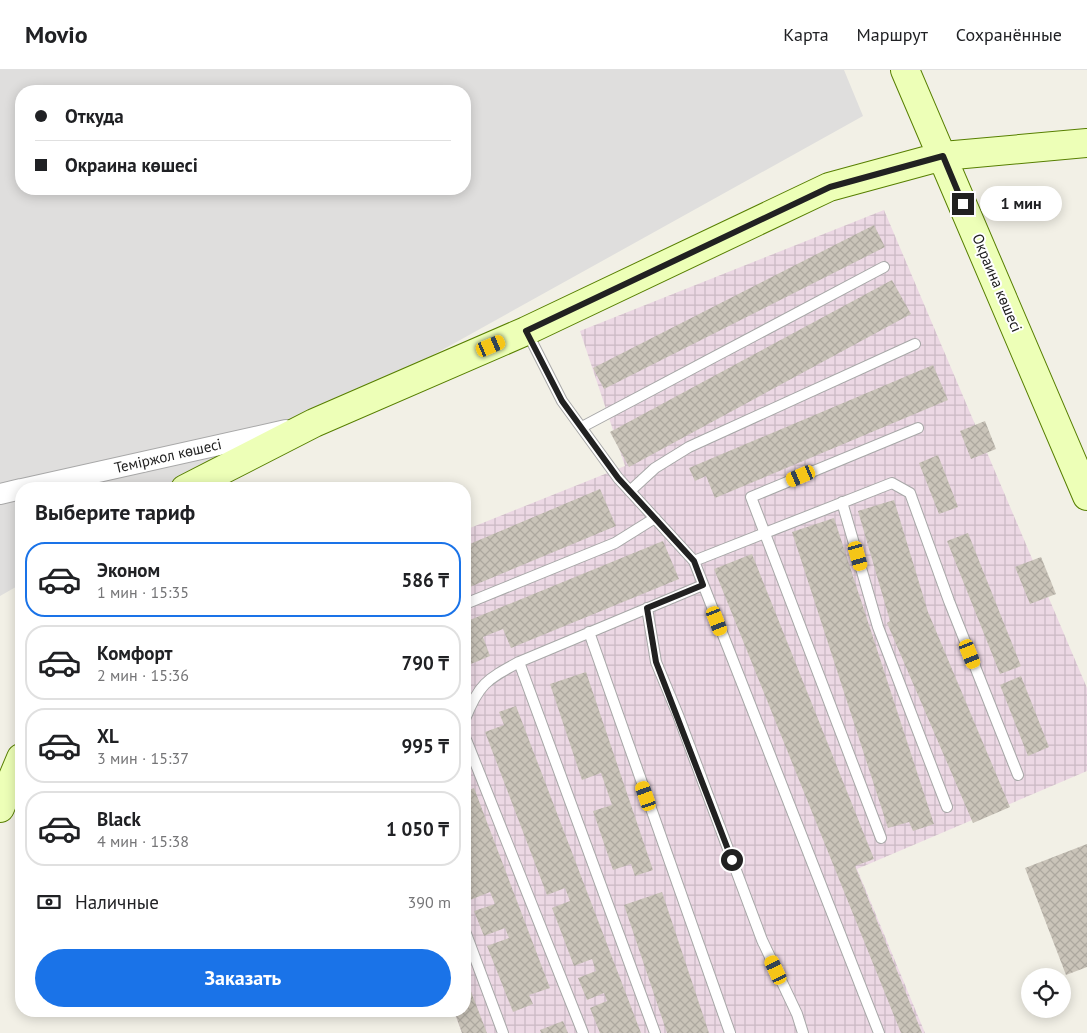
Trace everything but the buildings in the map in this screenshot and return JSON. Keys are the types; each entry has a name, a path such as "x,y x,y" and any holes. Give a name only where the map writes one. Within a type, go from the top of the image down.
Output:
{"main road":[{"name":"Окраина көшесі","path":"905,70 1087,496"},
{"path":"199,482 314,423 526,331 830,187 943,156 1087,143"},
{"path":"0,808 15,772"}],"street":[{"name":"Теміржол көшесі","path":"53,482 314,423"},
{"name":"Теміржол көшесі","path":"0,494 15,491"}],"lane":[{"path":"582,427 884,267"},
{"path":"526,331 562,401 630,491 694,561 879,1033"},
{"path":"630,491 655,468 689,446 916,344"},
{"path":"882,838 751,497 918,428"},
{"path":"694,561 892,482 910,493 949,601 1018,776"},
{"path":"842,502 878,627 947,807"},
{"path":"471,602 615,543 655,518"},
{"path":"471,703 475,693 491,677 520,662 703,585"},
{"path":"647,608 656,662 762,940 797,1014 803,1033"},
{"path":"589,632 730,1033"},
{"path":"520,662 656,1033"},
{"path":"471,752 583,1033"},
{"path":"471,947 503,1033"}],"shaded area":[{"path":"0,70 844,70 863,116 205,482 15,482 15,587 0,596"},
{"path":"884,210 1087,688 1087,771 857,869 925,1033 462,1033 456,1017 471,1017 471,528 625,466 580,331"}],"route":[{"path":"732,860 656,662 647,608 703,585 694,561 618,478 562,401 526,331 830,187 943,156 963,204"}]}
